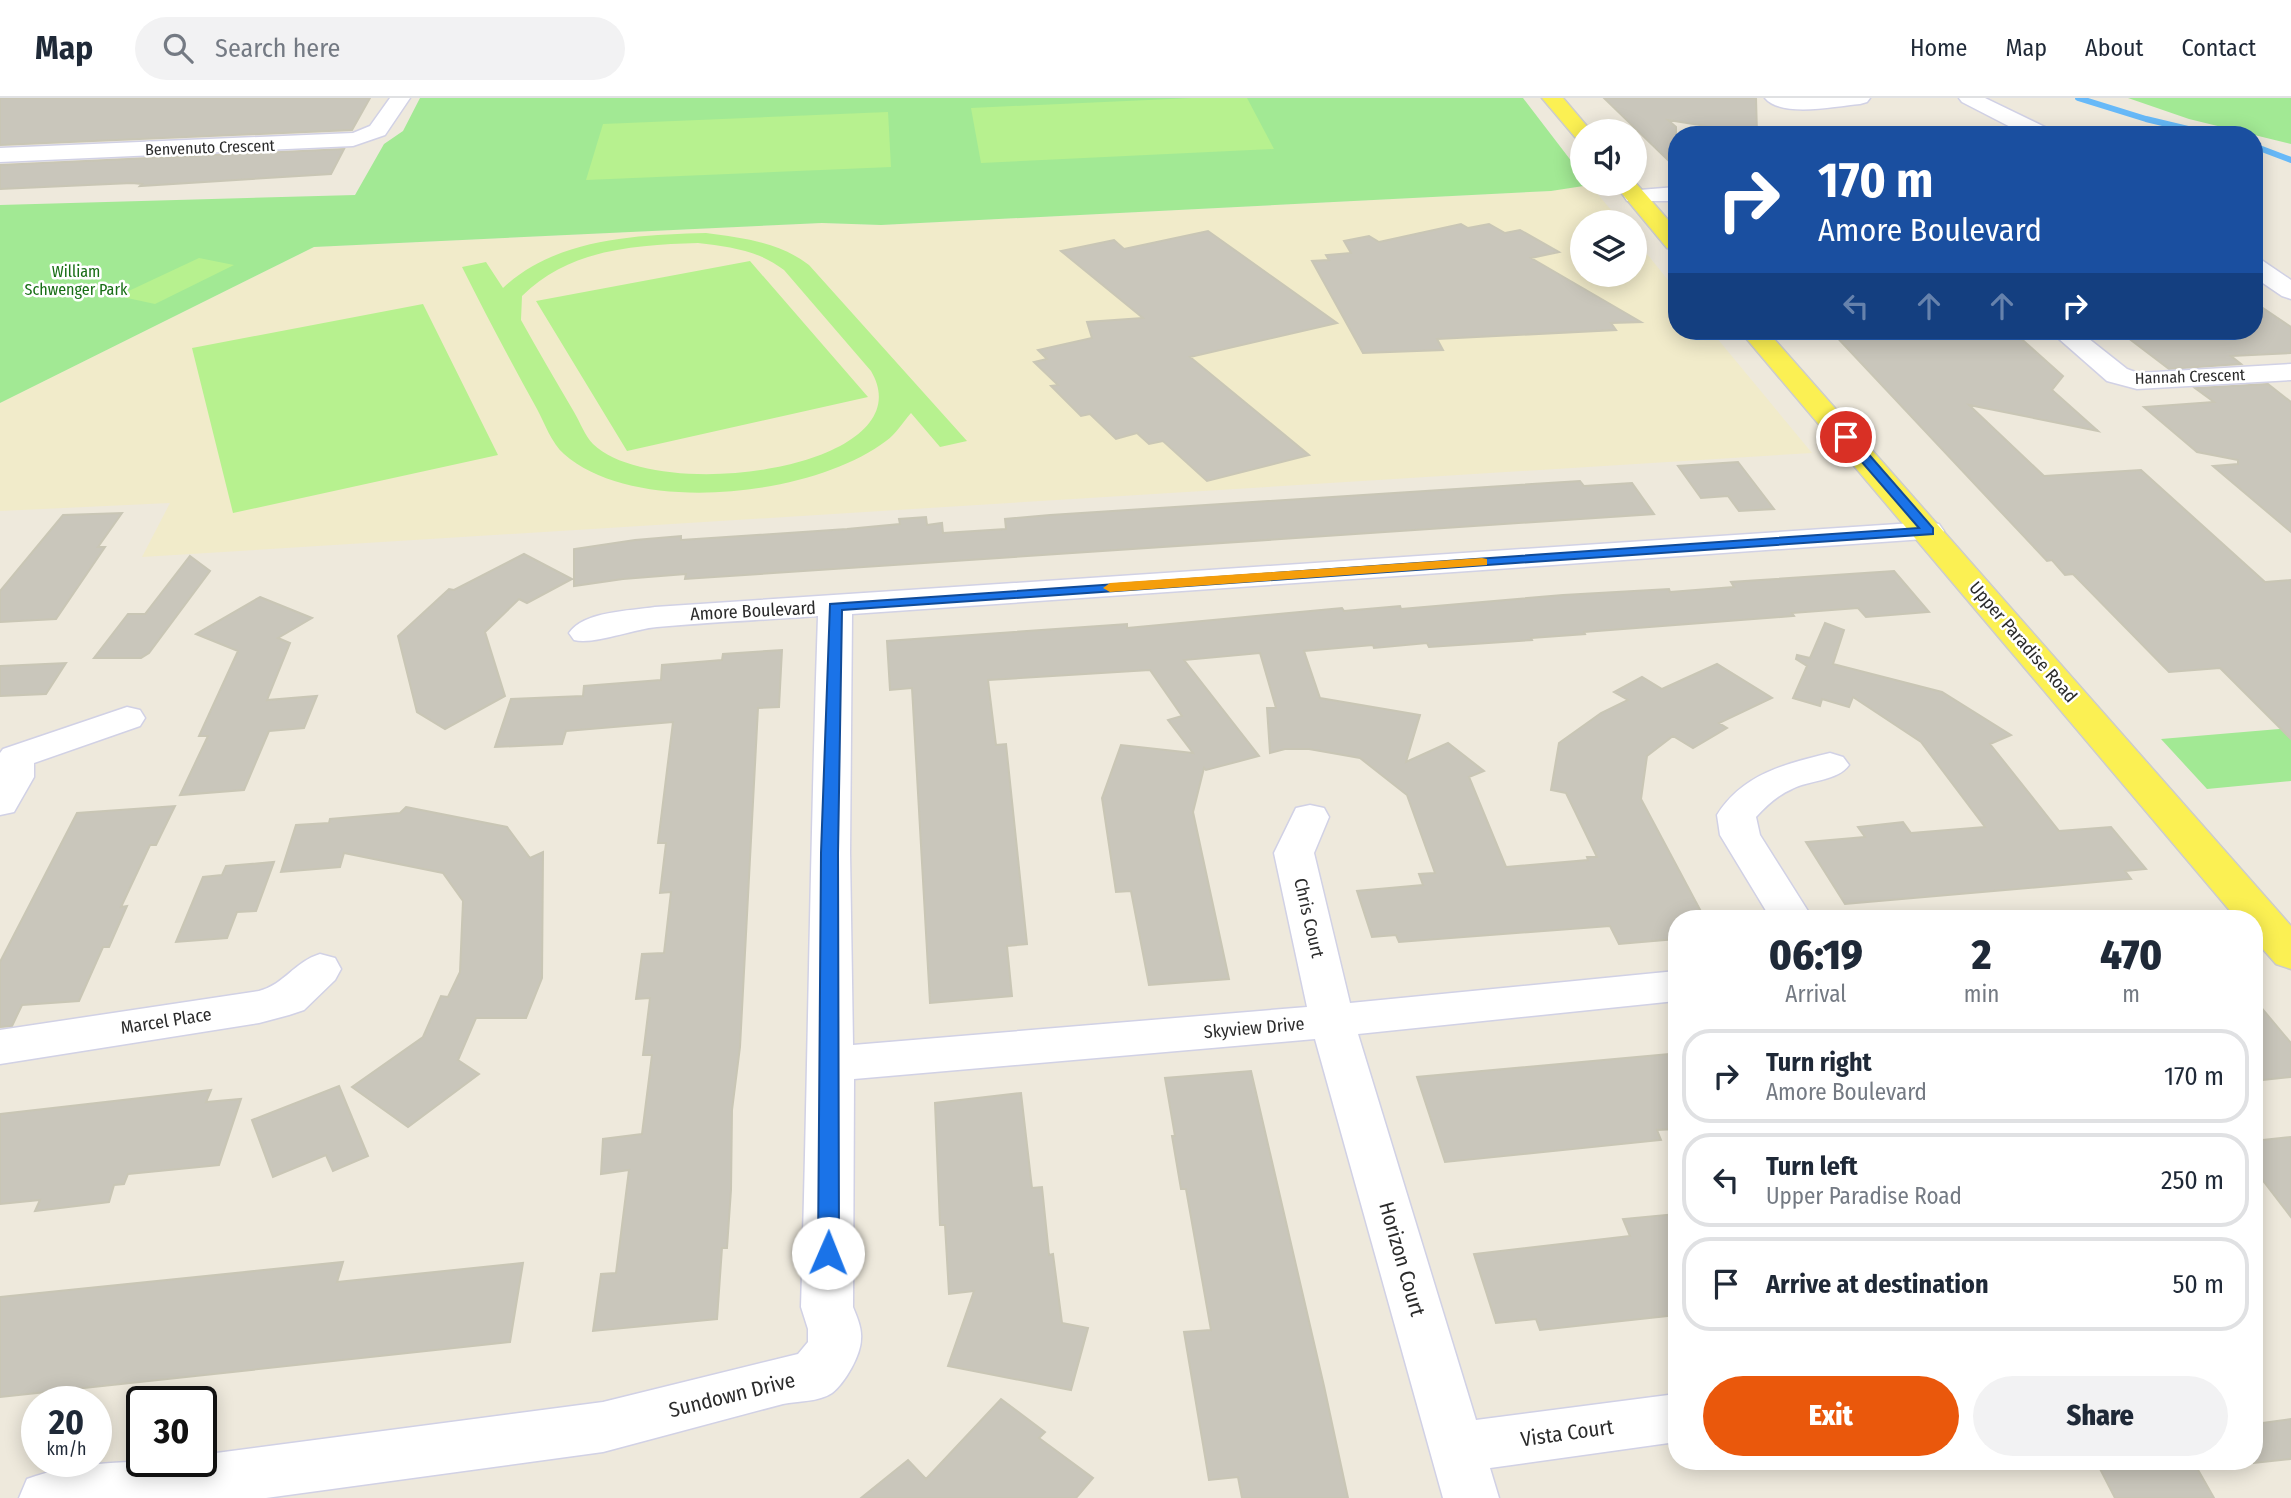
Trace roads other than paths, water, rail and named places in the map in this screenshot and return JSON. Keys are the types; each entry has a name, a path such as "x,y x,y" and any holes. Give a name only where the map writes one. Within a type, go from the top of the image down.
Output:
{"main road":[{"path":"1552,98 1570,119"},
{"path":"1635,196 1668,234"},
{"name":"Upper Paradise Road","path":"1762,340 1928,531 2246,910"}],"street":[{"name":"Benvenuto Crescent","path":"0,156 339,142 366,138 382,129 400,98"},
{"path":"1775,98 1794,104 1860,98"},
{"path":"1969,98 2025,126"},
{"path":"1647,191 1668,193"},
{"path":"2263,272 2291,291"},
{"name":"Hannah Crescent","path":"2074,340 2117,375 2137,381 2291,372"},
{"name":"Amore Boulevard","path":"586,633 599,627 646,618 1928,531"},
{"name":"Sundown Drive","path":"47,1498 237,1476 603,1427 783,1380 813,1376 830,1357 837,1335 827,1307 831,1064 830,853 835,607"},
{"path":"0,803 15,777 8,752 127,718"},
{"path":"1787,910 1740,835 1736,815 1755,793 1789,774 1829,765"},
{"name":"Chris Court","path":"1310,817 1294,853 1332,1021"},
{"name":"Marcel Place","path":"0,1047 259,1007 289,999 320,969"},
{"name":"Skyview Drive","path":"831,1064 1332,1021 1668,987"},
{"name":"Horizon Court","path":"1332,1021 1464,1473"},
{"name":"Vista Court","path":"1464,1473 1668,1420"}],"waterway":[{"path":"2078,98 2175,126"},
{"path":"2263,149 2291,160"}],"park label":[{"name":"William Schwenger Park","path":"76,280"}]}
